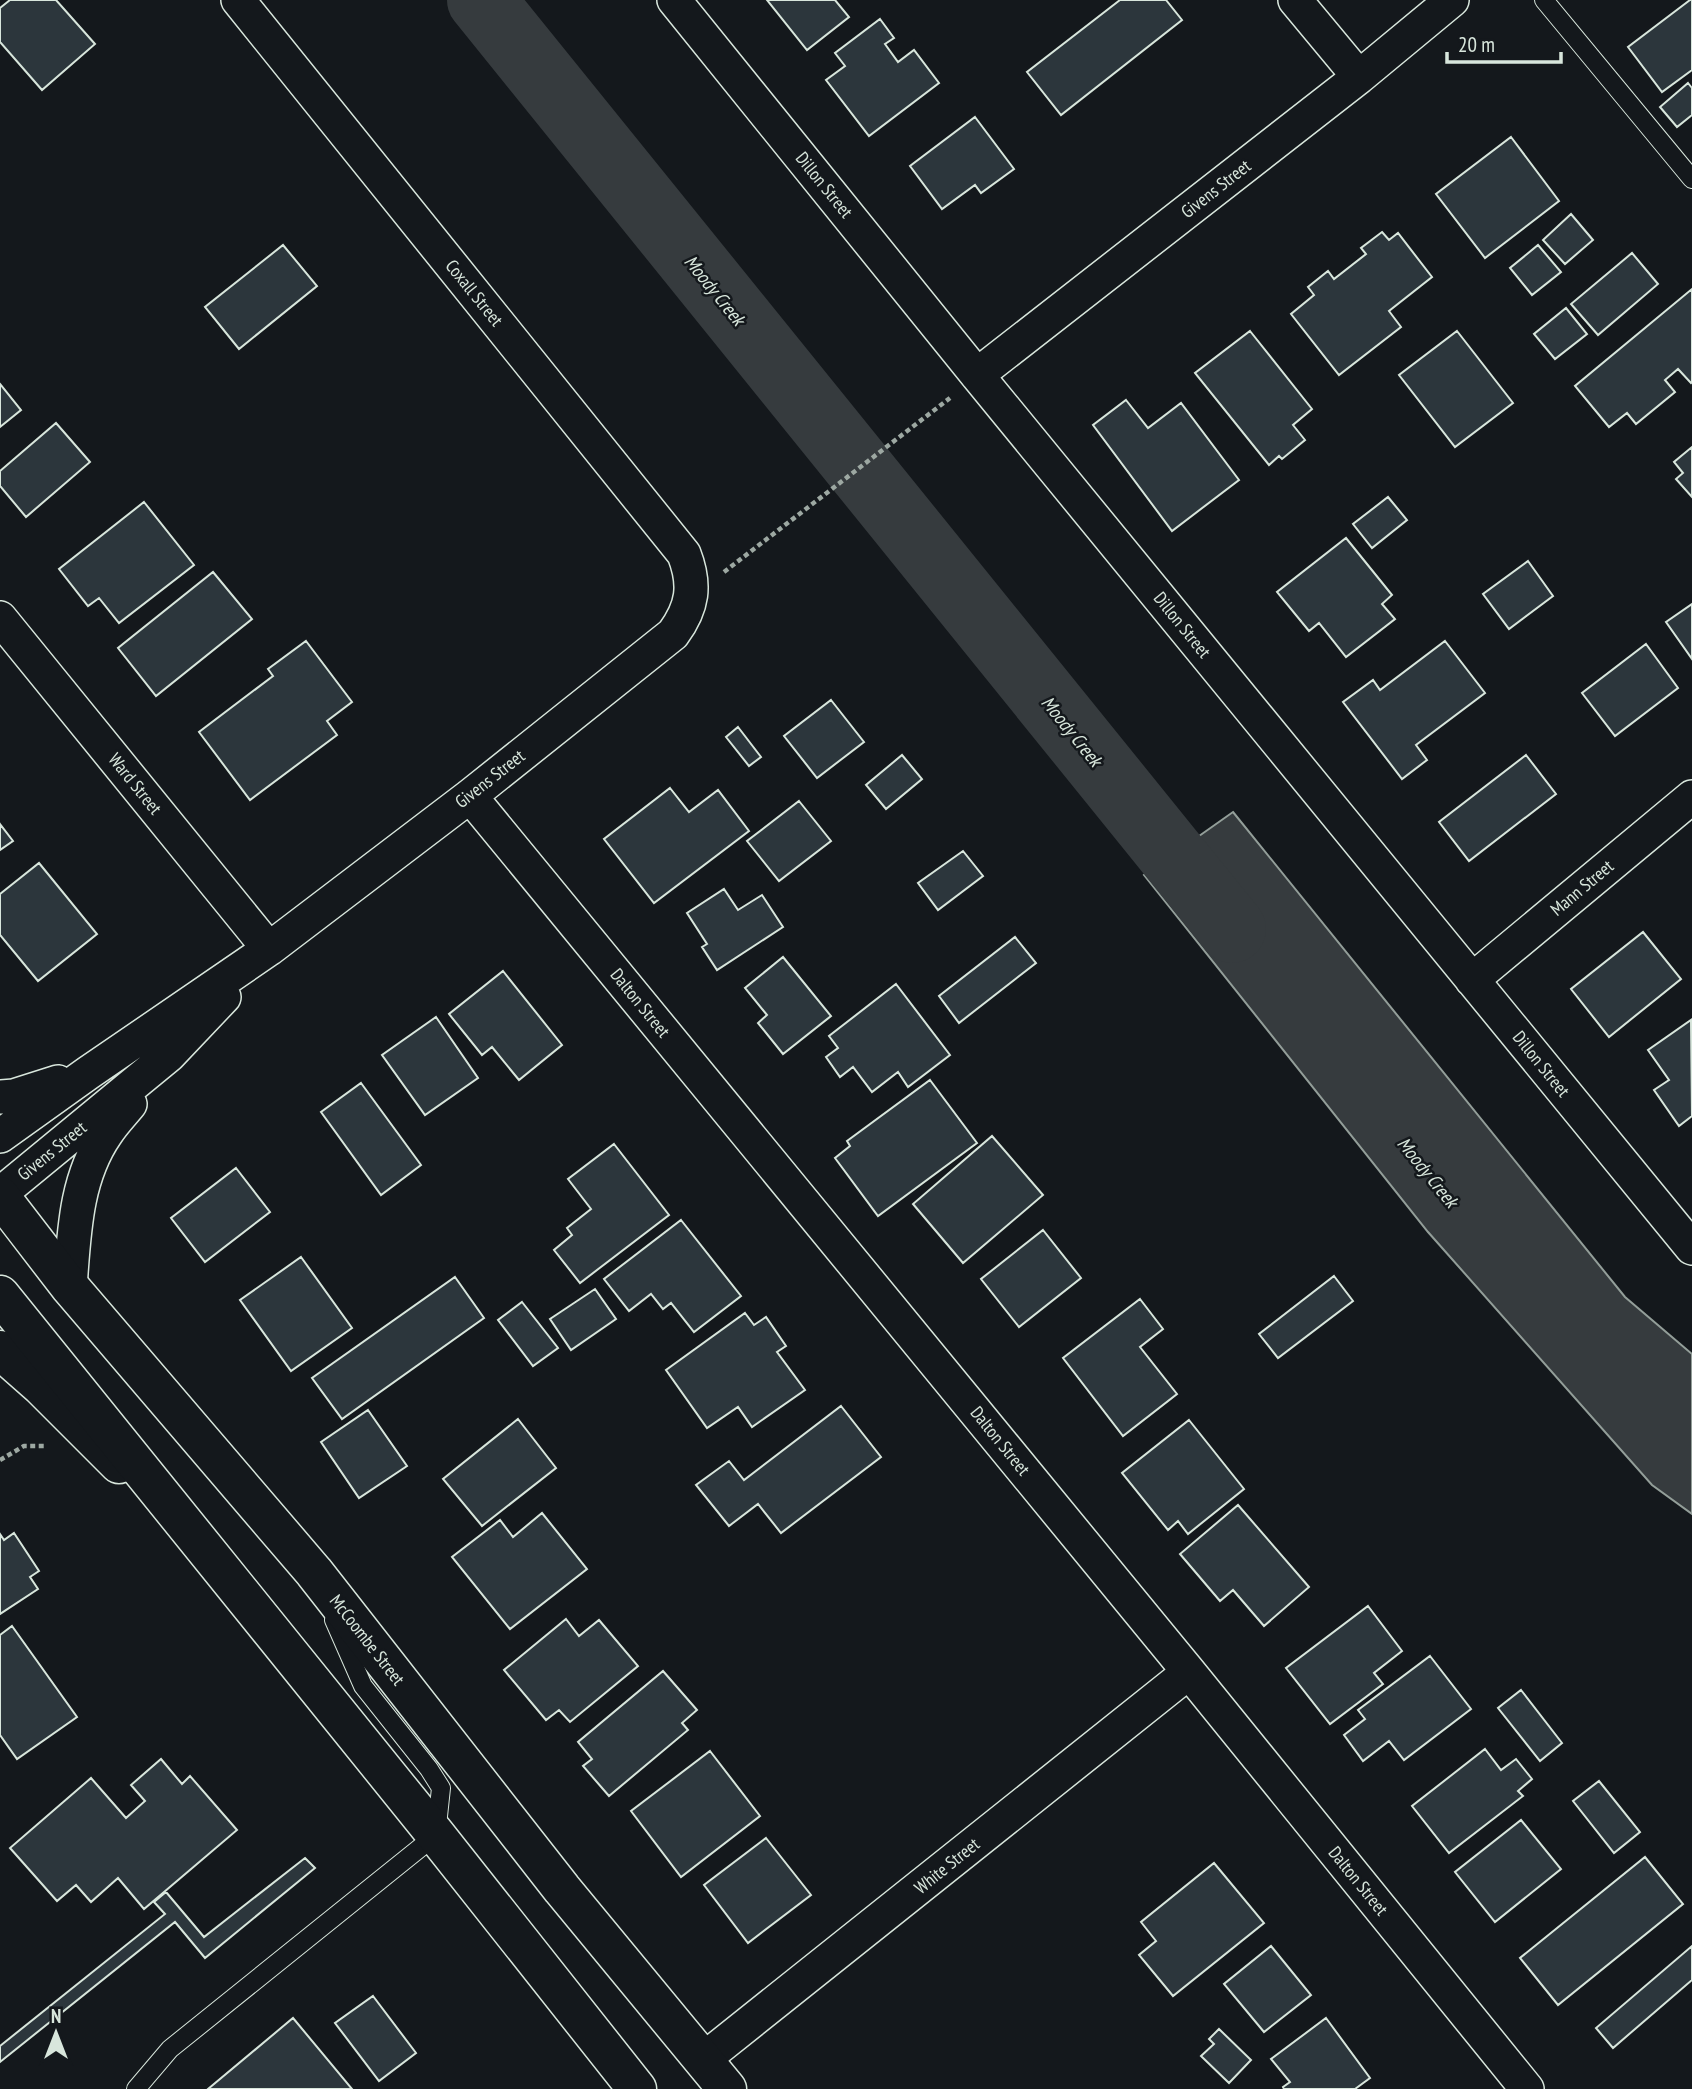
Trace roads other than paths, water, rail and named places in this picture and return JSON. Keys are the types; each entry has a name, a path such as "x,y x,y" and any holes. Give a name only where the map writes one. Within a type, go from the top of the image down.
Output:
{"main road":[{"name":"McCoombe Street","path":"0,1195 69,1287 314,1572 562,1889 727,2089"},
{"path":"0,1295 217,1562 637,2089"},
{"path":"0,1350 41,1386 217,1562"}],"street":[{"name":"Coxall Street","path":"238,0 684,554 692,573 692,594"},
{"name":"Dillon Street","path":"674,0 977,375 1692,1248"},
{"path":"1295,0 1359,77"},
{"name":"Givens Street","path":"977,375 1359,77 1452,0"},
{"name":"Givens Street","path":"0,1136 270,949 470,796 673,634 684,619 692,594"},
{"name":"Ward Street","path":"0,618 270,949"},
{"name":"Dalton Street","path":"470,796 1189,1672 1527,2089"},
{"name":"Mann Street","path":"1472,980 1692,797"},
{"name":"Givens Street","path":"69,1287 76,1218 83,1184 91,1161 105,1135 169,1055 270,949"},
{"name":"Givens Street","path":"0,1195 169,1055"},
{"name":"Givens Street","path":"0,1097 14,1096 88,1073"},
{"name":"White Street","path":"704,2059 1189,1672"}],"lane":[{"path":"1544,0 1692,179"},
{"path":"136,2089 170,2049 436,1835 441,1788 363,1686 314,1572"}],"water":[{"path":"1233,812 1625,1297 1692,1354 1692,1514 1652,1485 1428,1232 1144,875"}],"waterway":[{"name":"Moody Creek","path":"481,0 1232,929"}]}
